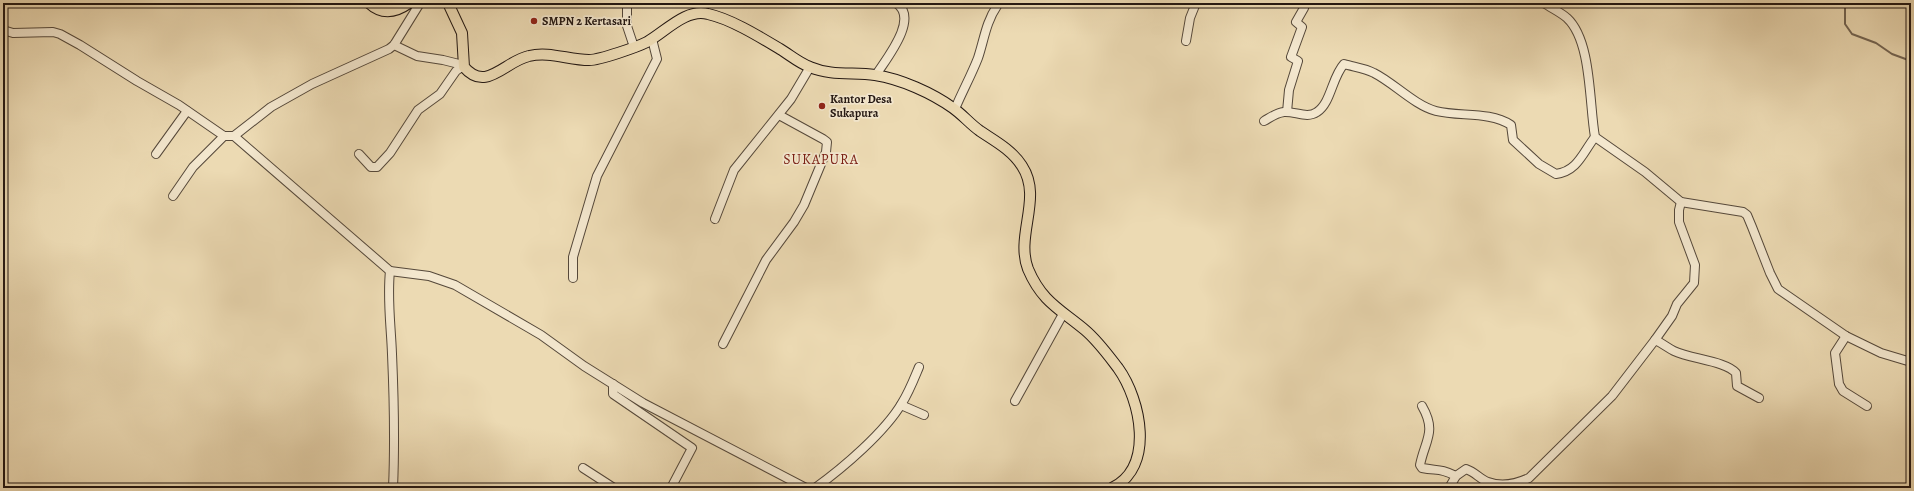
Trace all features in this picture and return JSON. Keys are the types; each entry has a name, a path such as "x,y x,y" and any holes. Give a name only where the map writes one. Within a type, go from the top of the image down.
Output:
{"main road":[{"path":"369,3 381,11 388,12 395,11 409,3"},
{"path":"448,3 462,33 463,66 473,76 487,78 510,63 529,56 546,55 589,60 598,59 634,47 652,39 690,14 704,12 735,24 810,67 834,73 876,75 907,85 936,98 955,109 980,131 997,141 1023,168 1030,190 1031,202 1024,240 1028,267 1046,299 1063,314 1086,330 1104,351 1121,373 1134,398 1139,429 1137,462 1128,478 1112,488"}],"street":[{"path":"3,30 13,33 53,32 60,34 86,48 224,136 234,136 271,107 312,84 389,49 394,45 420,3"},
{"path":"627,3 627,26 634,47"},
{"path":"876,75 906,22 905,13 901,6 896,3"},
{"path":"1186,40 1190,18 1196,3"},
{"path":"1287,112 1289,90 1298,61 1291,57 1302,27 1296,22 1304,8 1301,3"},
{"path":"1264,121 1272,115 1287,112 1300,115 1312,115 1318,112 1323,106 1338,70 1344,64 1374,73 1421,104 1433,110 1486,116 1506,121 1511,125 1513,140 1539,164 1556,174 1570,170 1583,157 1595,137 1584,54 1578,32 1567,18 1544,3"},
{"path":"955,109 977,60 983,44 987,24 997,6"},
{"path":"573,278 573,257 597,176 657,58 652,39"},
{"path":"394,45 418,56 442,60 463,66"},
{"path":"359,154 371,167 377,167 390,153 418,110 440,94 456,71 463,66"},
{"path":"715,219 734,170 791,99 810,67"},
{"path":"156,154 187,111"},
{"path":"723,344 766,260 794,222 804,205 827,148 827,142 823,138 779,115"},
{"path":"172,196 193,167 224,136"},
{"path":"234,136 390,271 429,276 455,285 541,335 643,403 806,488"},
{"path":"1595,137 1645,172 1681,202 1743,212 1747,215 1770,273 1778,288 1846,336 1881,352 1911,362"},
{"path":"1449,488 1456,476 1466,469 1472,471 1488,482 1500,484 1518,483 1529,478 1612,396 1655,340 1672,316 1677,304 1694,283 1696,273 1692,254 1679,222 1681,202"},
{"path":"390,271 389,321 392,353 395,441 393,488"},
{"path":"1015,401 1063,314"},
{"path":"1846,336 1835,353 1839,384 1843,391 1867,406"},
{"path":"1655,340 1674,351 1705,362 1730,367 1736,373 1737,386 1759,398"},
{"path":"815,488 842,469 889,420 901,405 919,367"},
{"path":"613,384 613,394 692,448 671,488"},
{"path":"901,405 924,415"},
{"path":"1422,406 1427,415 1431,429 1420,465 1422,468 1430,470 1439,468 1456,476"},
{"path":"583,468 614,488"}],"waterway":[{"path":"1842,3 1845,8 1845,24 1852,34 1876,43 1892,54 1911,61"}],"place":[{"name":"SMPN 2 Kertasari","path":"534,21"},
{"name":"Kantor Desa Sukapura","path":"822,106"}],"district":[{"name":"SUKAPURA","path":"821,159"}]}
